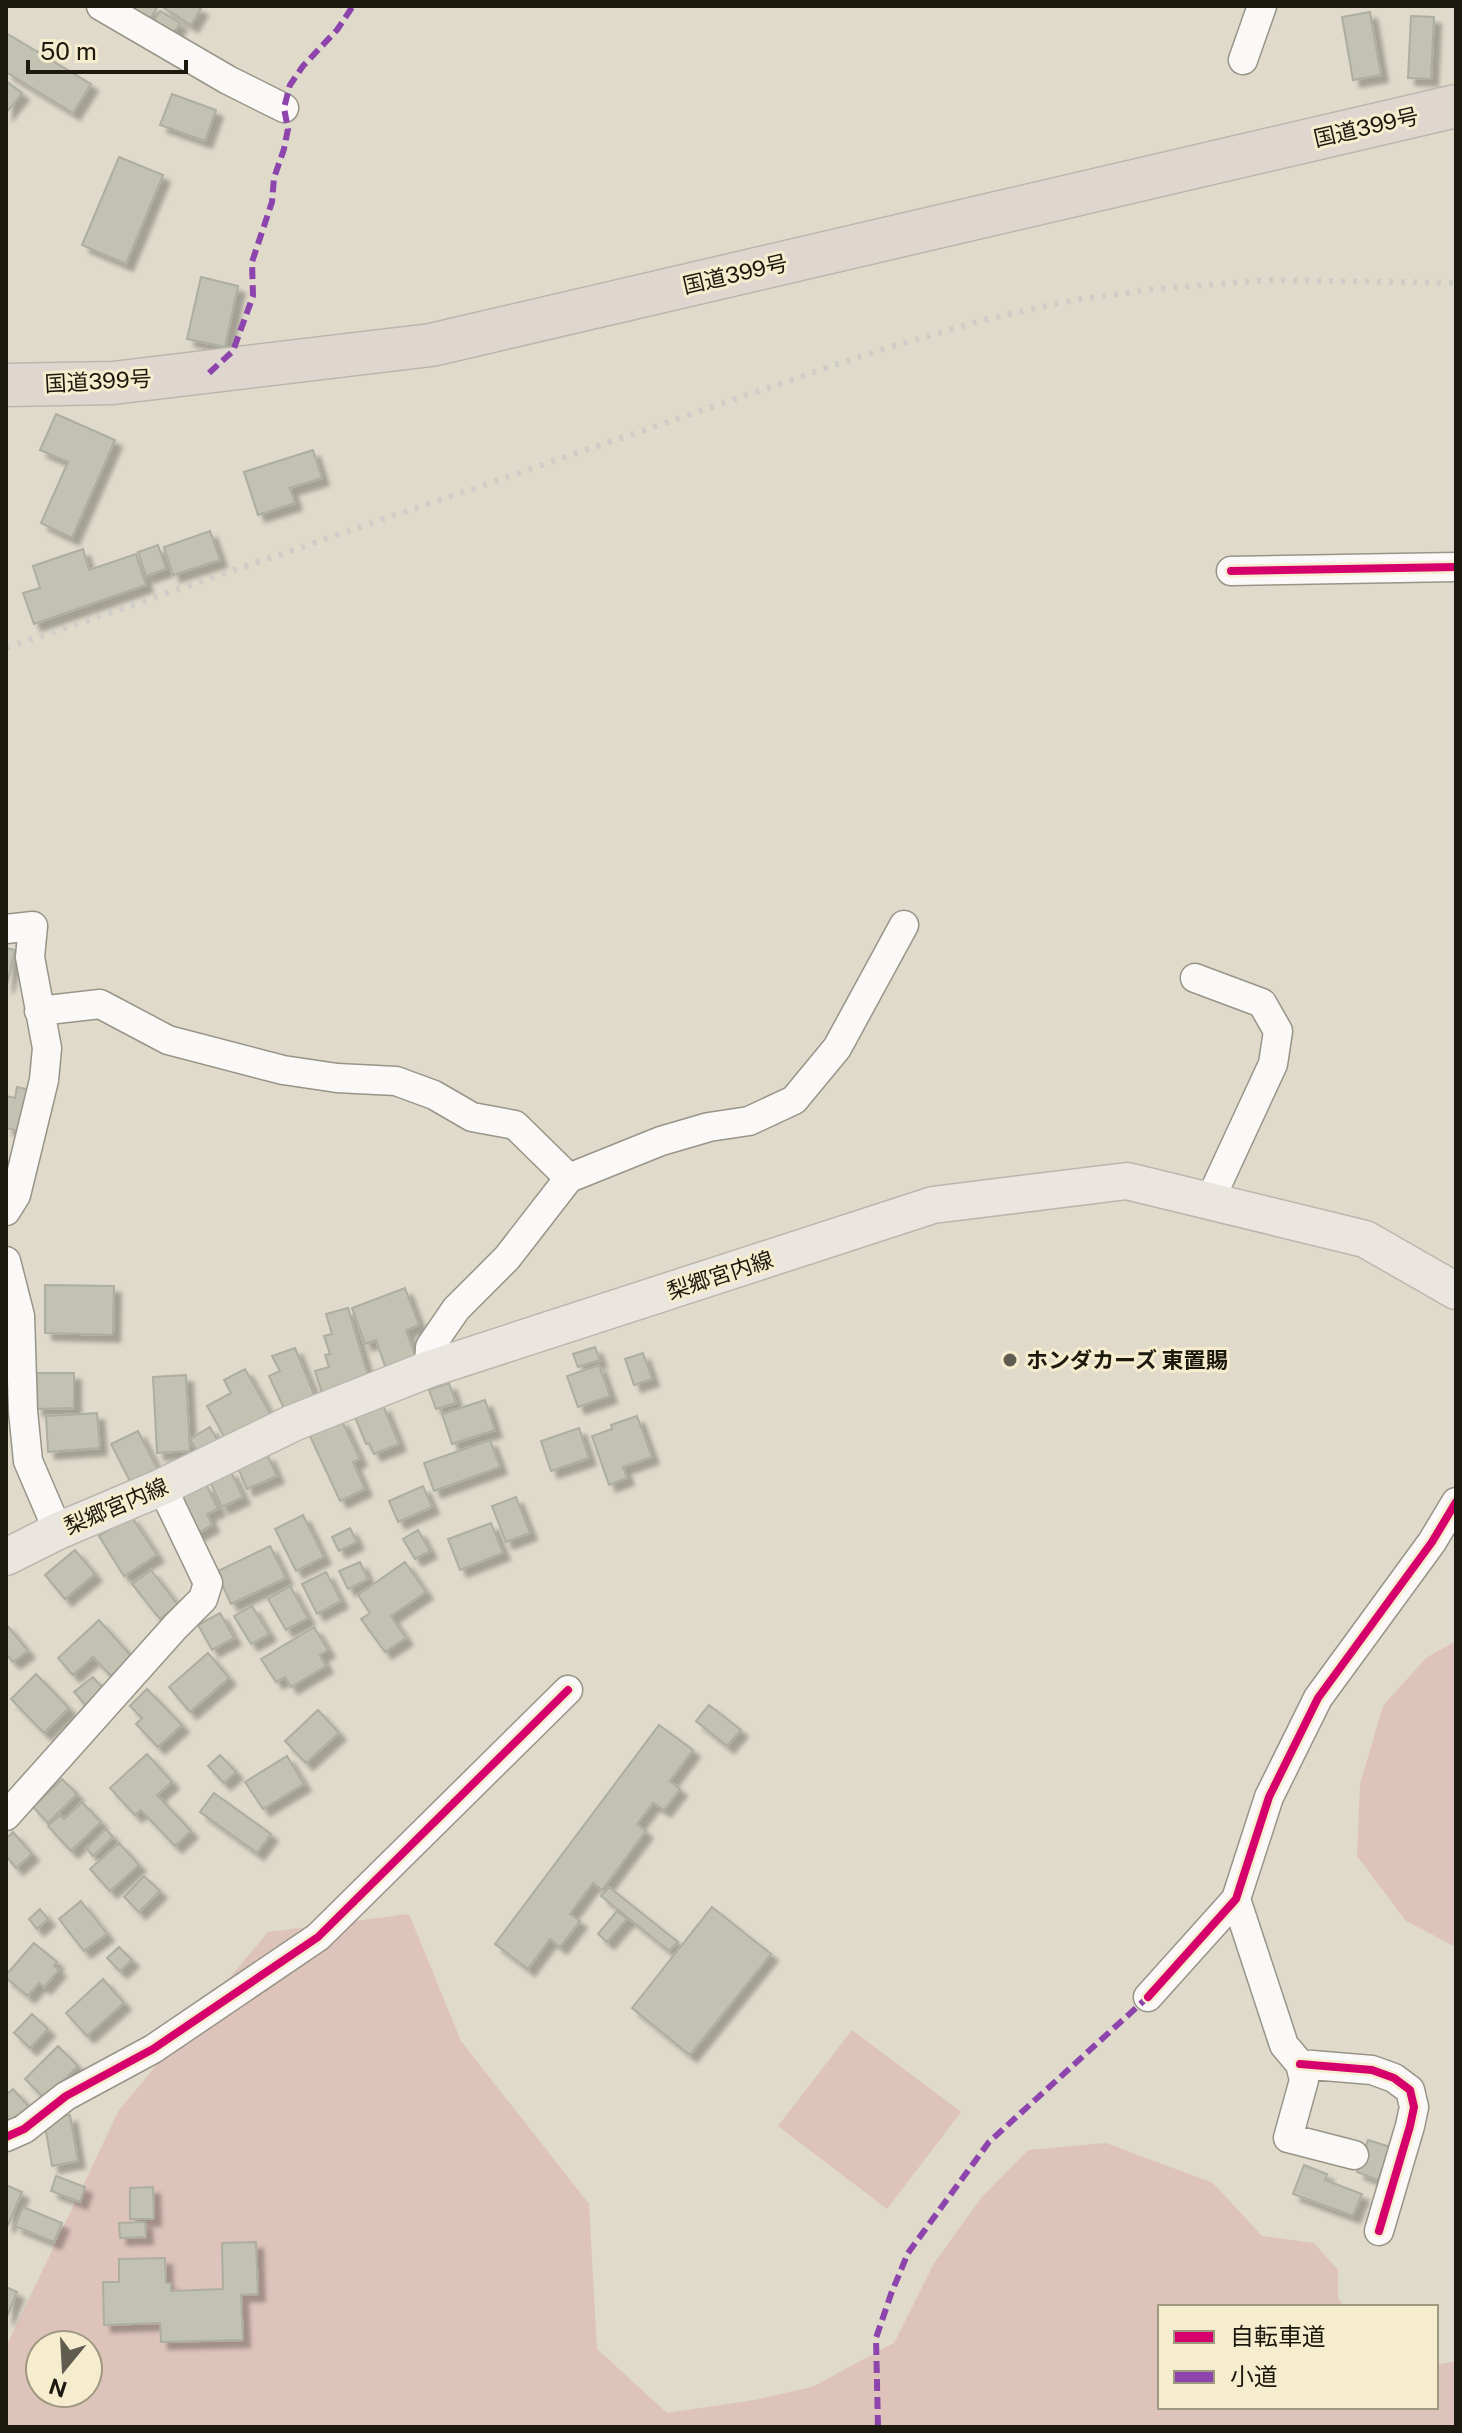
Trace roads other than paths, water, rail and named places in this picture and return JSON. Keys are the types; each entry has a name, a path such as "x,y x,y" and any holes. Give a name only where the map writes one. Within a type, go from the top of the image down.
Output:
{"highway":[{"name":"国道399号","path":"6,385 113,383 431,345 1456,106"}],"main road":[{"name":"梨郷宮内線","path":"6,1557 58,1531 162,1487 293,1423 429,1369 933,1205 1127,1181 1365,1239 1456,1291"}],"street":[{"path":"101,6 228,80 284,108"},
{"path":"1243,60 1262,6"},
{"path":"1231,571 1456,567"},
{"path":"429,1369 430,1347 456,1309 507,1258 569,1178 661,1141 709,1127 749,1121 794,1100 837,1048 904,925"},
{"path":"6,929 33,926 30,957 47,1048 44,1080 16,1195 6,1211"},
{"path":"1195,978 1262,1003 1278,1031 1273,1064 1210,1200"},
{"path":"39,1011 100,1004 168,1040 283,1070 337,1078 396,1081 434,1095 472,1117 515,1125 569,1178"},
{"path":"6,1261 20,1316 28,1461 58,1531"},
{"path":"6,1816 203,1599 208,1583 162,1487"},
{"path":"1148,1997 1236,1899 1269,1797 1318,1698 1432,1542 1456,1502"},
{"path":"6,2137 24,2129 66,2096 153,2049 318,1937 568,1690"},
{"path":"1236,1899 1284,2045 1300,2064 1304,2080 1288,2138 1354,2155"},
{"path":"1300,2064 1372,2070 1394,2078 1410,2090 1414,2107 1410,2126 1379,2231"}],"railway":[{"path":"6,648 870,353 987,319 1074,300 1155,289 1271,280 1456,283"}],"place":[{"name":"ホンダカーズ 東置賜","path":"1010,1360"}]}
